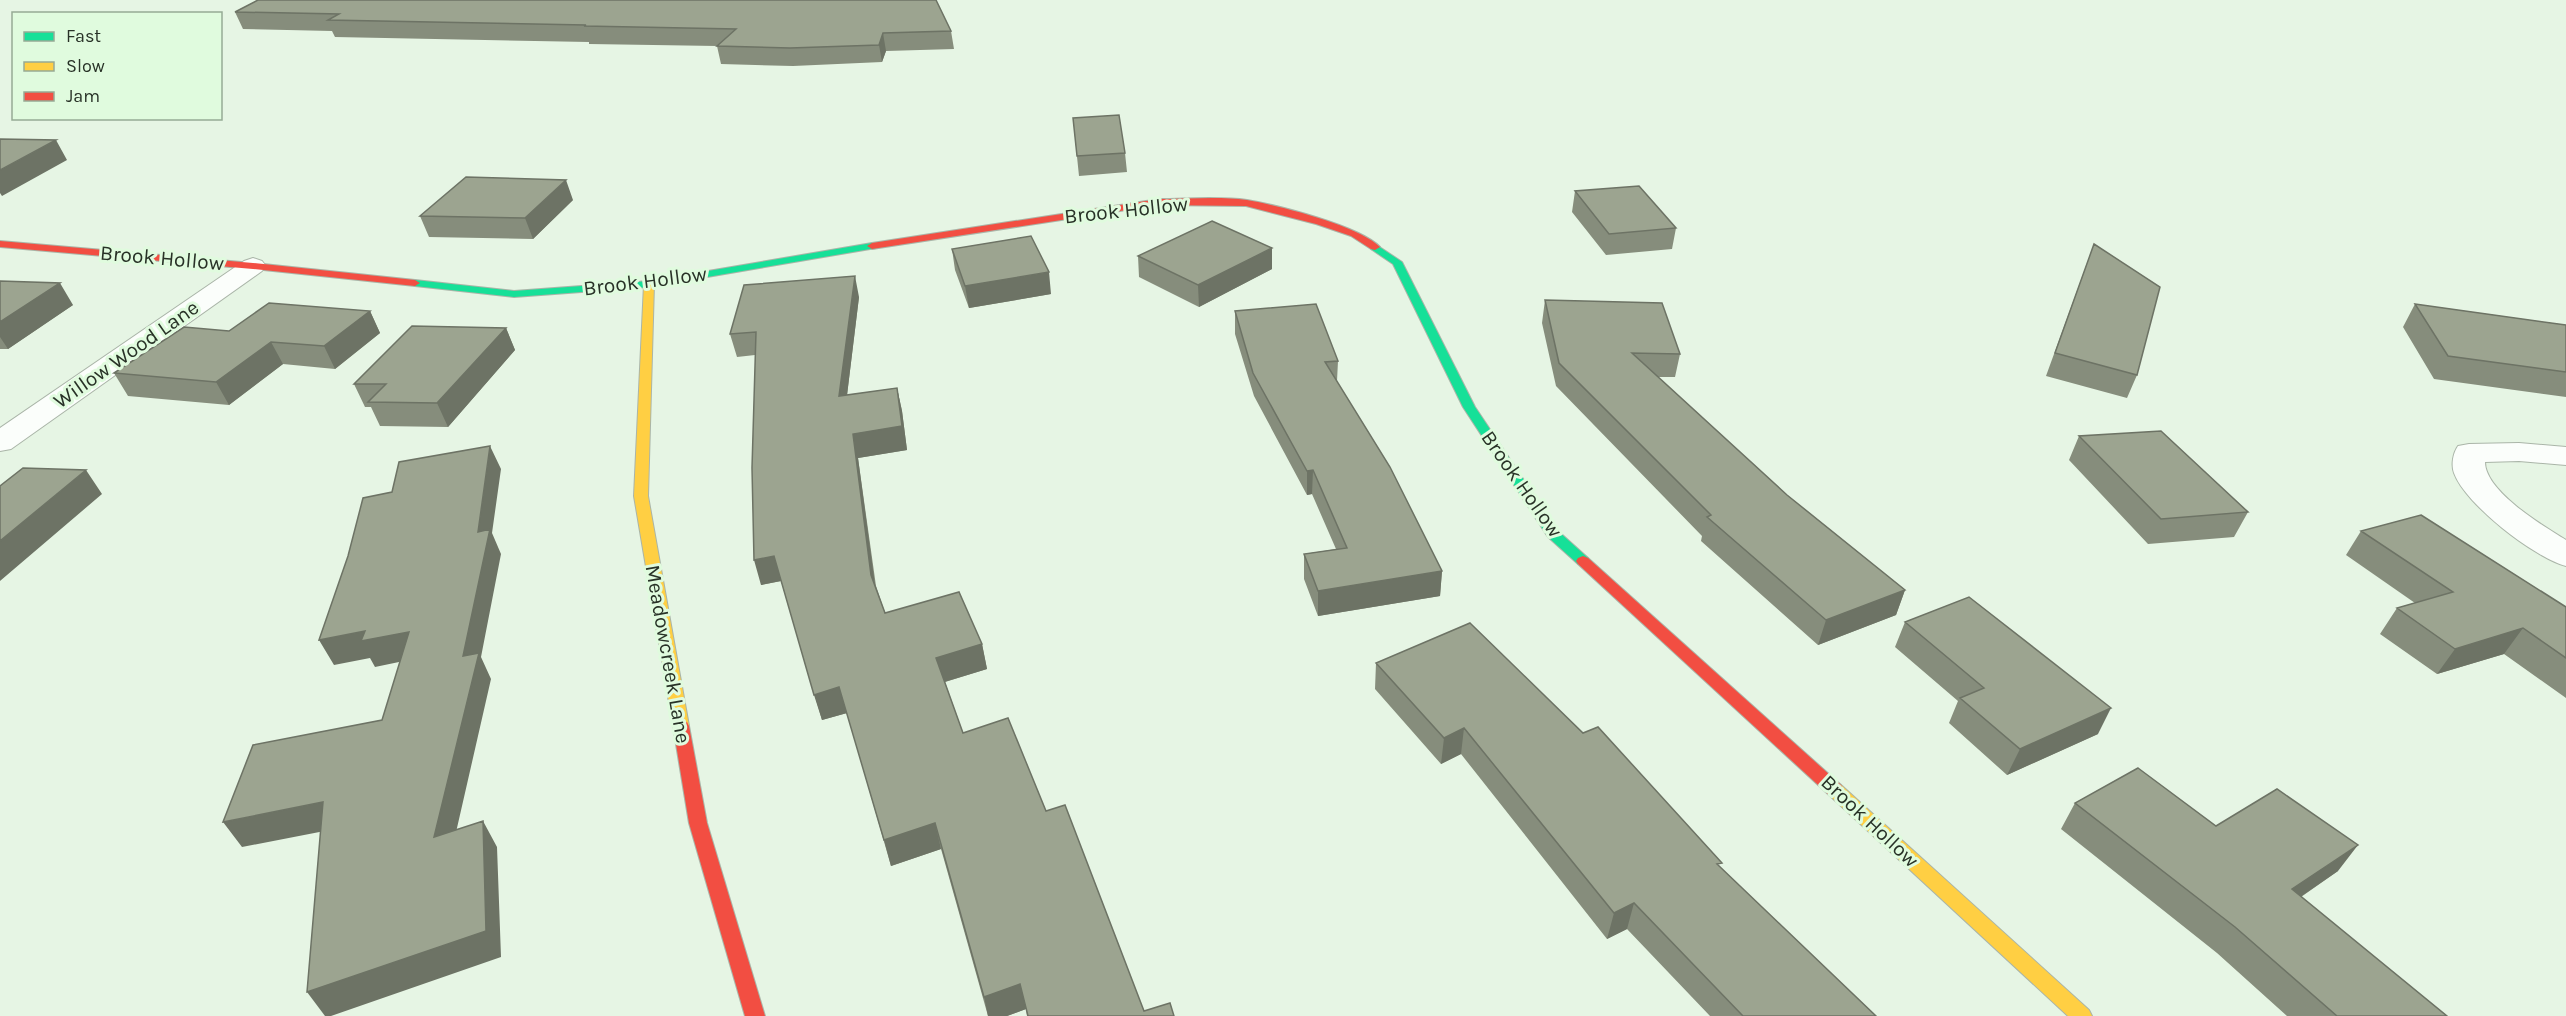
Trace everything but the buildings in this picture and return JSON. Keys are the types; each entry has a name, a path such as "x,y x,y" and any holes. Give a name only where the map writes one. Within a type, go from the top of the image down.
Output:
{"street":[{"name":"Brook Hollow","path":"0,244 253,266 514,294 650,284 946,234 1159,202 1246,203 1320,222 1355,234 1397,262 1469,407 1553,534 1738,700 2082,1016"},
{"name":"Willow Wood Lane","path":"0,442 253,266"},
{"name":"Meadowcreek Lane","path":"650,284 641,496 698,824 755,1016"},
{"path":"2566,456 2519,452 2469,453 2469,472 2490,500 2531,534 2566,555"}],"traffic: fast":[{"path":"415,283 514,294 649,284 872,246"},
{"path":"1375,247 1397,262 1469,407 1553,534 1583,561"}],"traffic: slow":[{"path":"649,284 641,496 681,726"},
{"path":"1835,790 2082,1016"}],"traffic: jam":[{"path":"872,246 1159,202 1246,203 1320,222 1355,234 1375,247"},
{"path":"0,244 415,283"},
{"path":"1583,561 1835,790"},
{"path":"681,726 698,823 755,1016"}]}
